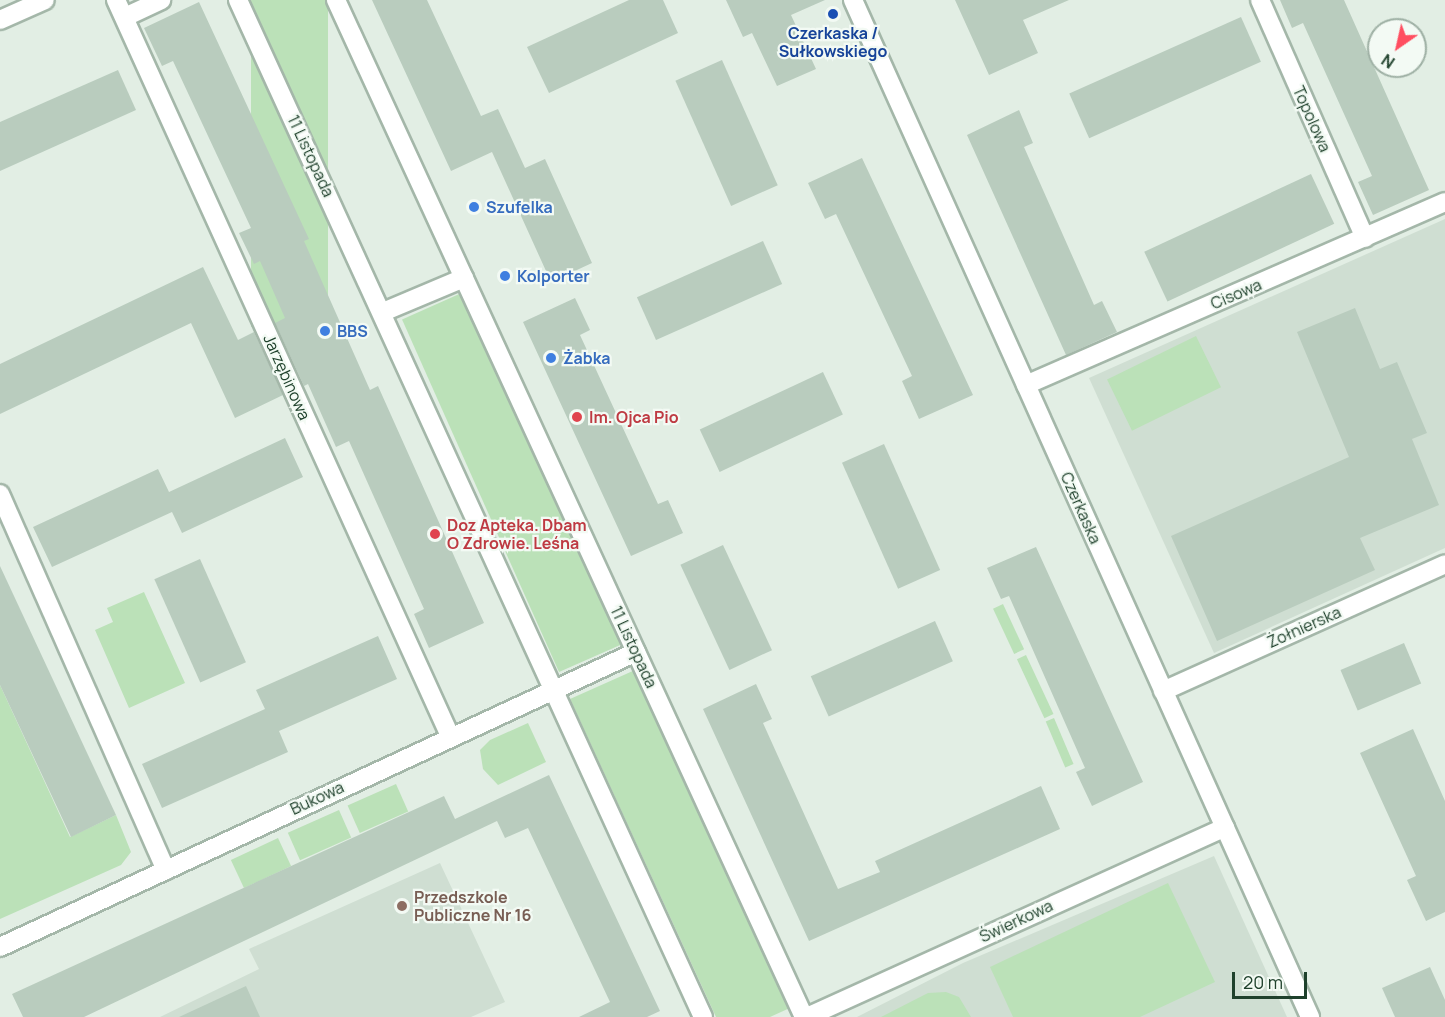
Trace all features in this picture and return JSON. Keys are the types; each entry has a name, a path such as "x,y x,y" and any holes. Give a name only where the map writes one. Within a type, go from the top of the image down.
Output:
{"street":[{"path":"0,20 45,0"},
{"name":"Jarzębinowa","path":"116,0 450,736"},
{"path":"125,17 161,0"},
{"name":"11 Listopada","path":"238,0 383,312 703,1017"},
{"name":"11 Listopada","path":"336,0 805,1017"},
{"name":"Czerkaska","path":"853,0 1310,1017"},
{"name":"Topolowa","path":"1260,0 1365,238"},
{"name":"Cisowa","path":"1026,385 1445,202"},
{"path":"383,312 464,278"},
{"path":"0,494 166,870"},
{"name":"Żołnierska","path":"1163,691 1445,564"},
{"name":"Bukowa","path":"0,947 450,736 636,652"},
{"name":"Świerkowa","path":"805,1017 1225,827"}],"shaded area":[{"path":"1445,219 1445,548 1214,653 1089,378"},
{"path":"1214,856 1287,1017 857,1017 963,963"},
{"name":"Przedszkole Publiczne Nr 16","path":"440,863 505,1002 471,1017 160,1017 259,969 249,949"}],"green space":[{"path":"251,0 328,0 328,327 251,327"},
{"path":"466,291 623,644 559,672 402,319"},
{"path":"1196,336 1221,387 1132,431 1107,379"},
{"path":"144,592 185,683 129,708 95,630 113,622 107,608"},
{"path":"1003,604 1024,649 1014,654 993,609"},
{"path":"1026,655 1053,714 1044,718 1017,659"},
{"path":"635,670 792,1007 770,1017 716,1017 570,699"},
{"path":"0,685 70,837 116,815 131,852 121,865 0,919"},
{"path":"1054,718 1074,764 1065,768 1046,722"},
{"path":"528,723 546,762 498,785 483,769 480,750 490,740"},
{"path":"396,784 408,811 360,833 348,806"},
{"path":"339,810 351,837 300,860 288,833"},
{"path":"278,838 291,866 244,888 231,860"},
{"path":"1168,883 1215,982 1140,1017 1013,1017 990,967"},
{"path":"946,992 959,997 971,1017 881,1017 928,993"}],"building":[{"path":"372,0 427,0 481,116 498,109 525,168 545,159 592,263 551,282 492,152 451,171"},
{"path":"629,0 663,0 678,33 549,93 527,47"},
{"path":"726,0 825,0 791,15 816,69 777,86 752,33 743,37"},
{"path":"955,0 1069,0 1023,20 1038,53 989,75"},
{"path":"1280,0 1344,0 1367,51 1367,78 1379,78 1429,190 1373,215 1358,182 1372,176 1303,23 1292,28"},
{"path":"199,2 309,239 304,241 370,390 378,386 484,623 429,648 414,614 424,609 349,441 336,447 308,384 304,386 275,323 285,318 260,261 254,264 239,233 251,228 173,61 162,66 144,28"},
{"path":"1241,17 1261,62 1089,138 1069,93"},
{"path":"722,60 778,185 731,206 675,81"},
{"path":"118,70 136,110 0,171 0,122"},
{"path":"1019,110 1033,143 1024,147 1094,305 1102,301 1117,332 1066,355 967,135"},
{"path":"862,158 973,395 919,419 902,381 912,376 836,214 825,219 808,183"},
{"path":"1311,174 1334,224 1167,302 1144,252"},
{"path":"763,241 782,284 656,340 637,297"},
{"path":"203,267 238,340 254,332 283,395 235,418 191,323 0,414 0,364"},
{"path":"575,298 590,330 580,335 658,504 668,500 683,533 631,556 523,322"},
{"path":"1355,308 1380,369 1397,362 1427,433 1412,439 1439,505 1360,538 1375,570 1217,641 1171,536 1349,457 1297,332"},
{"path":"823,372 843,415 720,472 700,429"},
{"path":"285,438 303,477 182,533 172,512 52,567 33,527 158,469 169,492"},
{"path":"884,444 940,570 898,589 842,463"},
{"path":"723,545 772,650 729,670 680,565"},
{"path":"1036,547 1143,782 1092,806 1076,772 1085,768 1009,596 1001,599 987,568"},
{"path":"200,559 246,662 200,683 154,579"},
{"path":"0,566 116,815 71,837 0,685"},
{"path":"935,621 953,661 829,717 811,676"},
{"path":"378,636 397,679 279,731 288,752 162,808 142,764 265,709 256,690"},
{"path":"1404,643 1421,684 1358,710 1340,670"},
{"path":"756,684 772,719 763,723 838,889 880,872 875,861 1041,786 1060,829 809,941 703,709"},
{"path":"1413,729 1445,801 1445,912 1426,921 1407,880 1416,876 1360,753"},
{"path":"549,775 660,1011 647,1017 579,1017 610,1002 528,828 505,838 497,821 84,1017 23,1017 12,994 444,796 455,819"},
{"path":"1430,967 1445,1000 1445,1017 1395,1017 1382,988"},
{"path":"246,986 260,1017 179,1017"}],"place":[{"name":"Czerkaska / Sułkowskiego","path":"833,14"},
{"name":"Szufelka","path":"474,207"},
{"name":"Kolporter","path":"505,276"},
{"name":"BBS","path":"325,331"},
{"name":"Żabka","path":"551,358"},
{"name":"Im. Ojca Pio","path":"577,417"},
{"name":"Doz Apteka. Dbam O Zdrowie. Leśna","path":"435,534"},
{"name":"Przedszkole Publiczne Nr 16","path":"402,906"}]}
